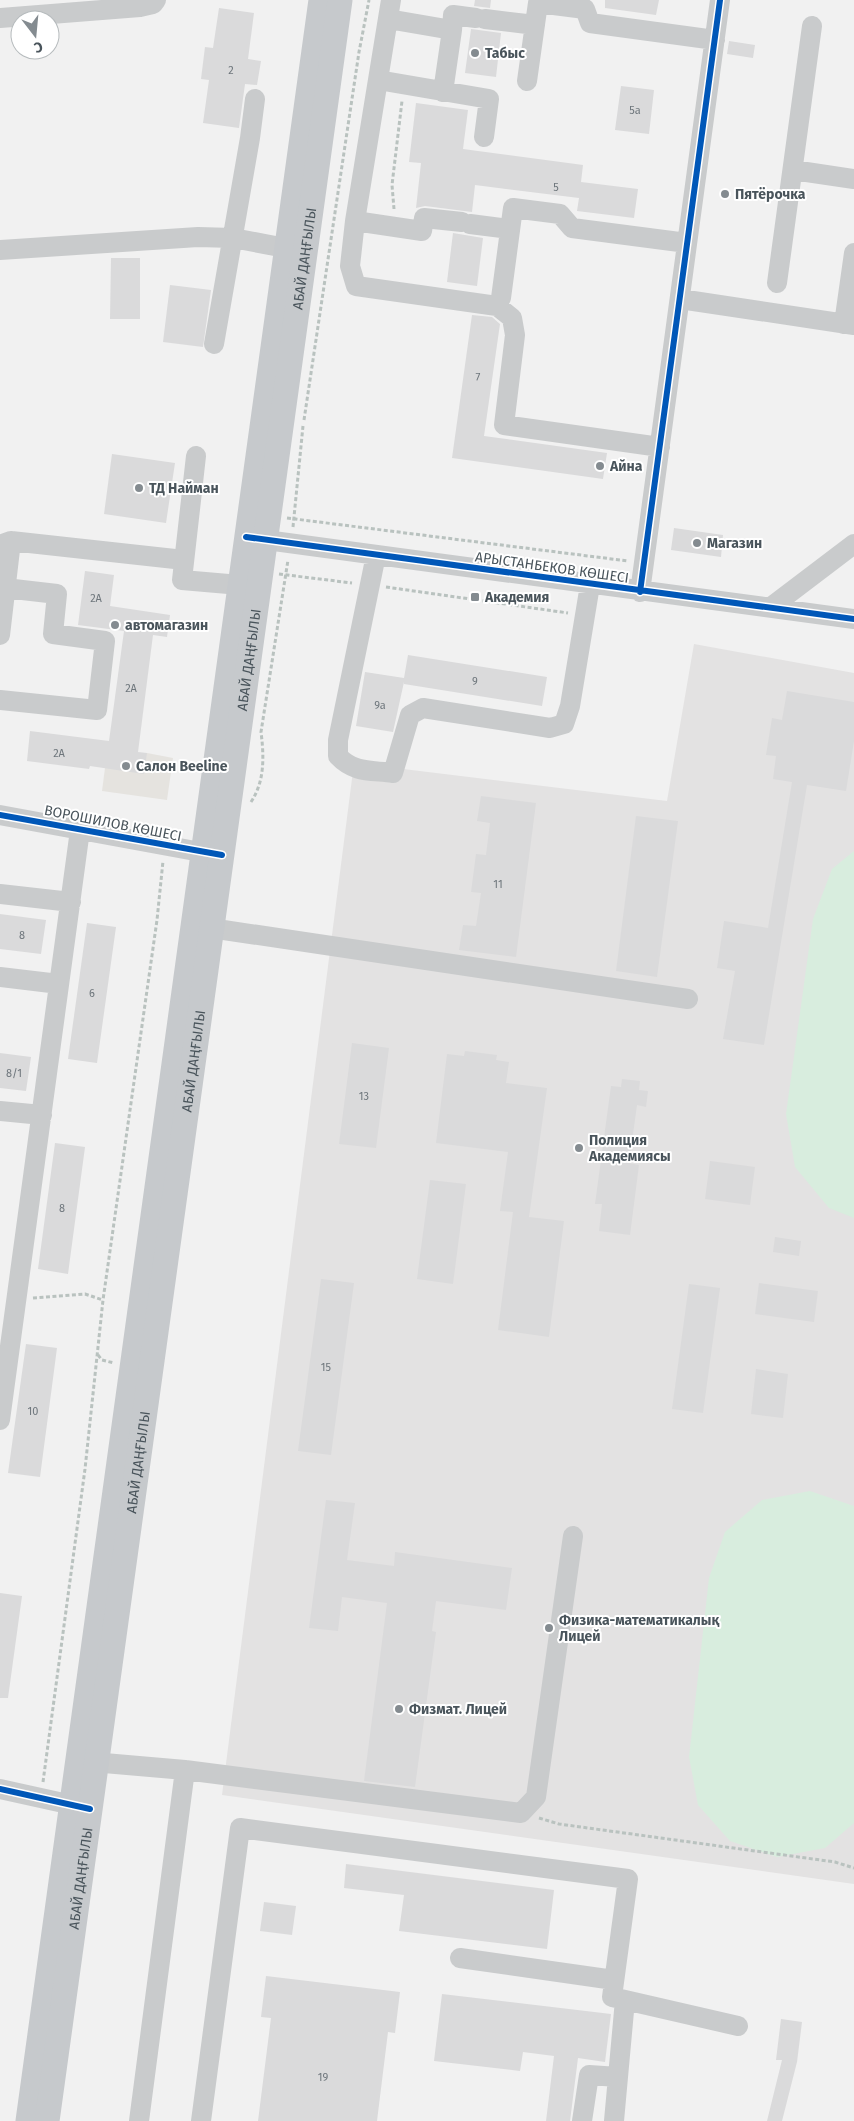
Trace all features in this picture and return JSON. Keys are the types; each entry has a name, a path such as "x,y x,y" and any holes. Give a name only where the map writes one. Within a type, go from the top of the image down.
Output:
{"main road":[{"name":"АБАЙ ДАҢҒЫЛЫ","path":"212,854 240,585 256,539 269,516 321,0"},
{"name":"АБАЙ ДАҢҒЫЛЫ","path":"47,2121 86,1762 296,250 340,0"},
{"name":"АБАЙ ДАҢҒЫЛЫ","path":"28,2121 80,1807"}],"street":[{"path":"0,18 140,8 153,4 156,0"},
{"path":"640,592 720,0"},
{"path":"527,81 538,3 584,8 590,23 715,40"},
{"path":"452,30 389,9 355,221 350,266 356,286 497,306 512,318 515,335 504,425 660,447"},
{"path":"443,92 453,15 535,25"},
{"path":"777,283 812,26"},
{"path":"378,80 489,99 484,138"},
{"path":"214,344 255,100"},
{"path":"793,170 854,179"},
{"path":"501,298 513,208 560,214 572,228 687,243"},
{"path":"355,221 422,231 424,218 510,229"},
{"path":"0,250 198,237 233,238 296,250"},
{"path":"680,299 849,324 854,253"},
{"path":"196,456 182,580 240,585"},
{"name":"АРЫСТАНБЕКОВ КӨШЕСІ","path":"256,539 640,592 771,607 854,619"},
{"path":"0,635 5,588 6,543 184,560"},
{"path":"771,607 854,544"},
{"path":"376,555 338,740 338,756 347,766 354,769 393,772 410,715 423,708 550,728 564,724 570,706 590,585"},
{"path":"0,700 97,710 105,640 52,634 57,594 5,588"},
{"name":"ВОРОШИЛОВ КӨШЕСІ","path":"0,815 212,854"},
{"path":"0,1420 8,1298 42,1115 80,830"},
{"path":"0,894 71,902"},
{"path":"202,927 688,999"},
{"path":"0,977 59,984"},
{"path":"0,1111 42,1115"},
{"path":"86,1762 185,1770 521,1813 536,1797 574,1536"},
{"path":"139,2121 185,1770"},
{"path":"0,1789 80,1807"},
{"path":"201,2121 240,1828 628,1879 612,1997 738,2026"},
{"path":"460,1958 614,1980"},
{"path":"614,2121 625,2000"},
{"path":"582,2121 589,2076 618,2077"}],"path":[{"path":"294,519 304,424 359,52 369,0"},
{"path":"399,227 392,202 392,185 401,101 406,86"},
{"path":"269,516 644,564"},
{"path":"286,574 585,616"},
{"path":"41,1799 84,1469 103,1300 157,920 164,846"},
{"path":"8,1298 85,1294 103,1300"},
{"path":"521,1813 559,1824 835,1862 854,1868"}],"shaded area":[{"path":"694,644 854,673 854,1884 222,1795 354,763 667,801"},
{"path":"147,753 173,758 167,800 102,791 105,768"}],"green space":[{"path":"854,851 854,1218 829,1208 795,1167 786,1114 813,919 832,869"},
{"path":"810,1491 854,1506 854,1823 825,1848 777,1857 730,1841 698,1805 689,1757 709,1578 725,1532 762,1500"}],"building":[{"path":"475,0 491,0 490,8 474,6"},
{"path":"605,0 659,0 656,15 605,8"},
{"path":"219,8 254,13 248,59 261,61 257,85 245,84 239,128 203,123 209,80 201,79 205,47 213,48"},
{"path":"471,29 501,33 496,77 465,73"},
{"path":"729,41 755,45 753,58 727,54"},
{"path":"621,86 654,90 649,134 615,130"},
{"path":"416,103 468,110 463,149 583,165 581,182 638,189 634,218 577,211 579,198 475,185 472,212 425,206 416,208 421,163 409,162"},
{"path":"453,233 483,238 477,286 447,282"},
{"path":"111,258 140,258 140,319 110,319"},
{"path":"170,285 211,290 203,347 163,342"},
{"path":"472,315 492,317 500,324 484,436 607,453 603,479 452,458"},
{"name":"ТД Найман","path":"112,454 175,463 166,523 104,514"},
{"name":"Магазин","path":"674,528 723,535 721,557 671,550"},
{"path":"85,571 114,575 110,606 170,615 167,637 153,635 138,752 147,753 144,774 90,766 89,769 27,761 30,731 109,741 124,631 78,625"},
{"path":"408,655 547,677 542,706 404,684 404,682 393,732 356,726 365,672 404,678"},
{"path":"787,691 854,702 854,741 846,791 807,785 764,1045 723,1039 735,971 717,968 724,921 768,928 792,782 773,779 776,756 766,755 772,718 782,720"},
{"path":"481,796 536,803 516,957 459,950 463,925 476,926 481,893 471,892 476,854 486,855 490,823 477,821"},
{"path":"636,816 678,821 657,977 616,971"},
{"path":"0,914 46,920 41,954 0,949"},
{"path":"87,923 116,927 97,1063 68,1059"},
{"path":"352,1043 389,1048 376,1148 339,1144"},
{"path":"465,1051 497,1055 496,1060 509,1062 506,1083 547,1088 529,1217 564,1221 549,1337 498,1330 513,1212 500,1211 508,1152 436,1143 447,1054 464,1056"},
{"path":"0,1053 31,1057 26,1091 0,1088"},
{"path":"622,1079 640,1081 639,1090 648,1091 646,1107 637,1105 629,1163 639,1165 630,1235 599,1231 602,1204 595,1204 611,1086 621,1087"},
{"path":"55,1143 85,1147 68,1274 38,1269"},
{"path":"710,1161 755,1167 750,1205 705,1199"},
{"path":"430,1180 466,1184 453,1284 417,1279"},
{"path":"775,1237 801,1241 799,1256 773,1252"},
{"path":"321,1279 354,1283 331,1455 298,1451"},
{"path":"759,1283 818,1291 814,1322 755,1314"},
{"path":"689,1284 720,1288 703,1413 672,1409"},
{"path":"26,1344 57,1348 40,1477 8,1473"},
{"path":"756,1369 788,1374 783,1418 751,1414"},
{"name":"Физмат. Лицей","path":"326,1500 355,1503 347,1560 394,1566 395,1552 512,1568 506,1610 436,1601 432,1631 436,1632 415,1787 364,1781 387,1603 342,1597 338,1631 309,1628"},
{"path":"0,1593 22,1596 8,1698 0,1698"},
{"path":"346,1864 554,1890 547,1949 399,1931 404,1895 344,1888"},
{"path":"264,1902 296,1906 292,1935 260,1931"},
{"path":"266,1976 400,1992 395,2033 388,2032 377,2121 258,2121 271,2018 261,2017"},
{"path":"442,1994 611,2014 605,2062 578,2058 570,2121 546,2121 554,2056 523,2052 520,2071 434,2061"},
{"path":"781,2019 802,2022 797,2062 782,2121 767,2121 782,2060 776,2060"}],"cycle path":[{"path":"640,592 720,0"},
{"path":"246,537 854,619"},
{"path":"0,815 222,855"},
{"path":"0,1789 90,1809"}],"place":[{"name":"Табыс","path":"475,53"},
{"name":"Пятёрочка","path":"725,194"},
{"name":"Айна","path":"600,466"},
{"name":"ТД Найман","path":"139,488"},
{"name":"Магазин","path":"697,543"},
{"name":"Академия","path":"475,597"},
{"name":"автомагазин","path":"115,625"},
{"name":"Cалон Beeline","path":"126,766"},
{"name":"Полиция Академиясы","path":"579,1148"},
{"name":"Физика-математикалық Лицей","path":"549,1628"},
{"name":"Физмат. Лицей","path":"399,1709"}]}
